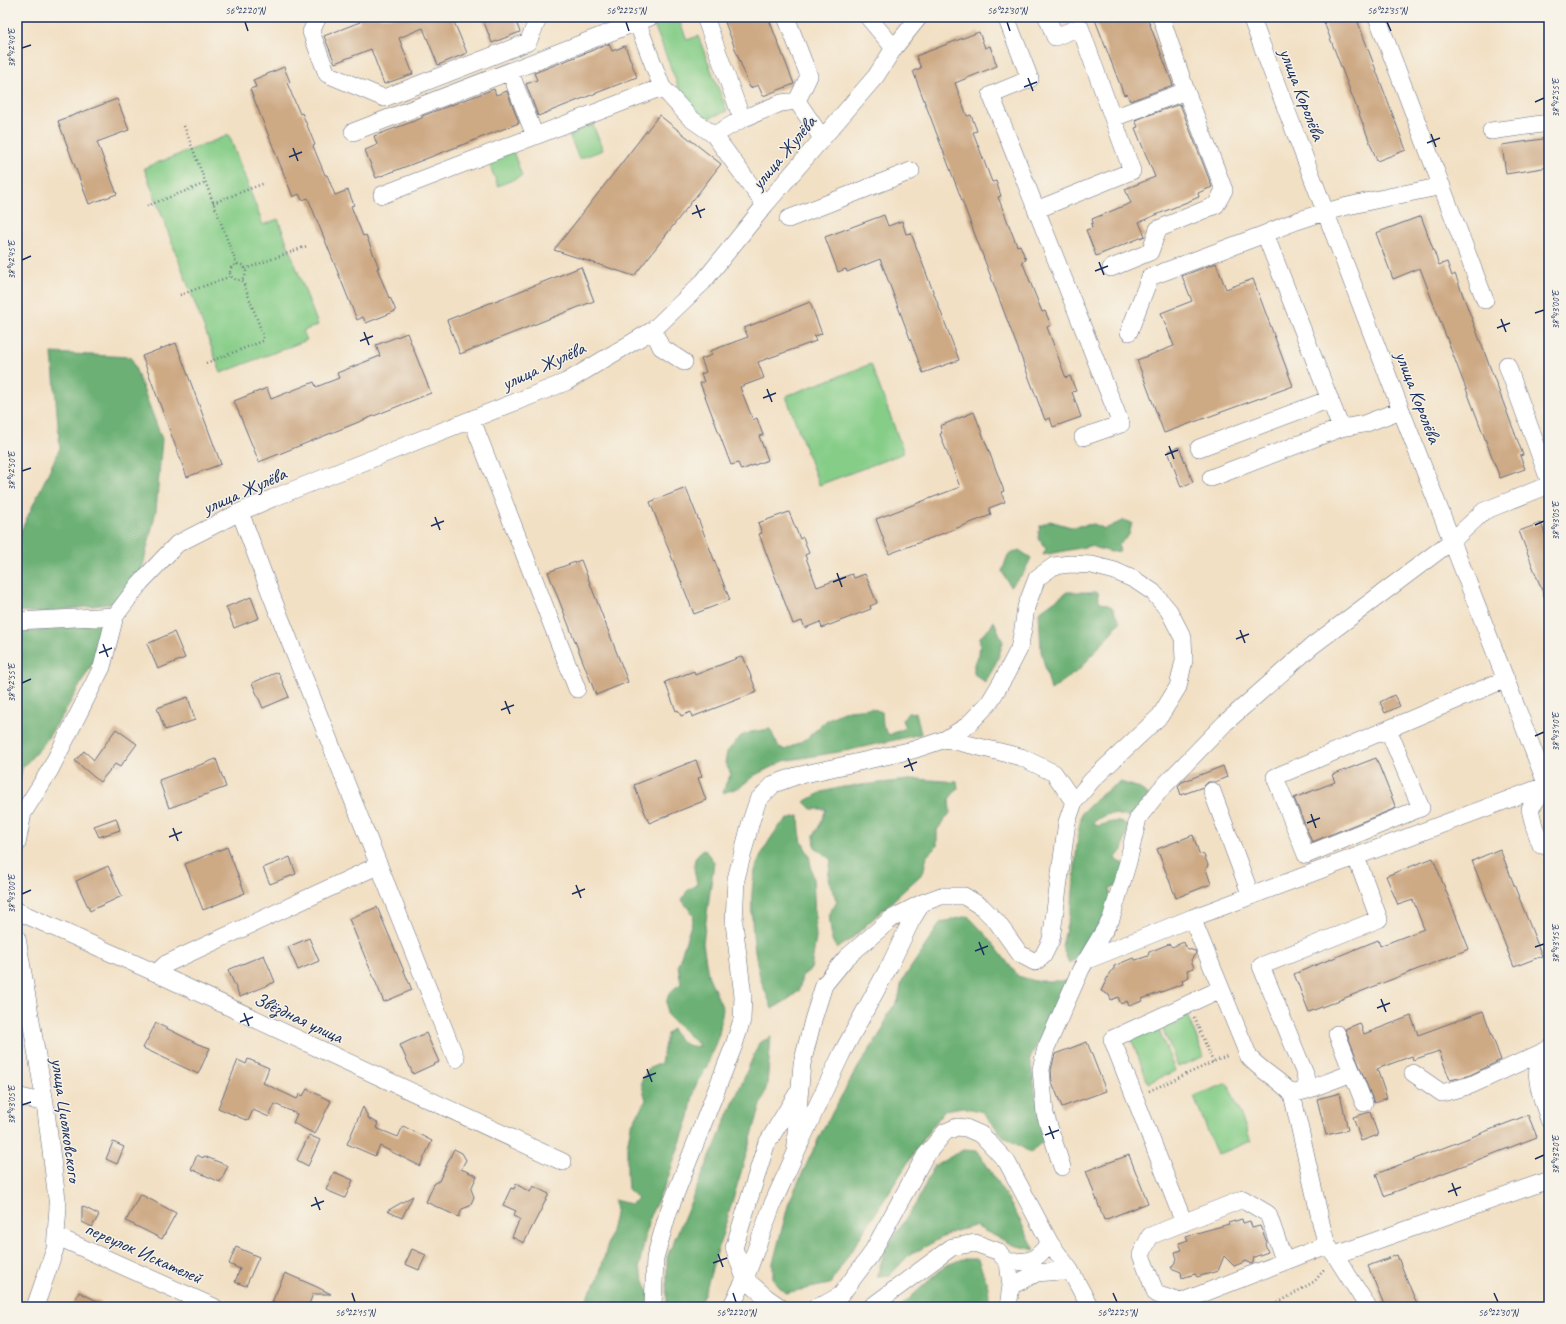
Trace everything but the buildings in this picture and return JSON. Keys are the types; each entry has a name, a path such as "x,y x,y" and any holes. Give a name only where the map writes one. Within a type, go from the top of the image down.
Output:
{"street":[{"path":"318,17 311,32 327,74 384,98 528,42 539,17"},
{"path":"705,17 742,119"},
{"path":"786,17 809,76 797,101"},
{"path":"868,17 894,48"},
{"name":"улица Жулёва","path":"115,616 140,583 177,544 240,512 566,382 653,330 703,282 822,138 876,76 894,48 919,17"},
{"path":"1006,17 1030,79 991,95 1121,424 1083,437"},
{"path":"1036,210 1132,171 1080,27 1055,37 1048,17"},
{"path":"1111,268 1150,252 1158,229 1216,205 1224,190 1186,91 1161,17"},
{"name":"улица Королёва","path":"1251,17 1401,410 1453,540 1548,788"},
{"path":"1377,17 1485,300"},
{"path":"353,132 644,20 662,87 690,118 714,135 766,205"},
{"path":"510,72 535,136"},
{"path":"382,195 662,87"},
{"path":"1113,118 1186,91"},
{"path":"714,135 742,119 781,104 797,101"},
{"path":"797,101 822,138"},
{"path":"1491,131 1549,123"},
{"path":"788,219 911,171"},
{"path":"1129,332 1150,277 1265,234 1288,223 1326,212 1442,186"},
{"path":"1265,234 1341,428"},
{"path":"653,330 661,348 684,362"},
{"path":"1507,365 1549,480"},
{"path":"1199,448 1330,399"},
{"path":"1211,478 1341,428 1364,424 1401,410"},
{"path":"472,420 577,690"},
{"path":"1062,1167 1045,1114 1041,1069 1046,1048 1085,961 1111,919 1128,862 1138,818 1160,790 1225,723 1312,646 1453,540 1484,511 1549,485"},
{"path":"240,512 270,592 456,1059"},
{"path":"653,1307 655,1258 668,1213 734,1045 742,1020 744,996 734,923 736,880 758,800 774,784 796,776 913,750 946,739 967,726 989,703 1005,676 1018,649 1026,607 1037,578 1054,566 1070,564 1092,565 1110,569 1135,580 1153,592 1169,611 1183,638 1184,660 1178,687 1160,716 1092,780 1074,802 1067,822 1051,940 1043,956 1035,962 1020,954 997,922 982,907 964,896 942,896 922,903 891,919 846,958 824,985 813,1020 802,1064 793,1158"},
{"path":"17,621 115,616 102,667 50,770 23,813 17,844"},
{"path":"1388,728 1421,808 1306,855 1274,777 1388,728 1506,679"},
{"path":"946,739 1021,757 1054,772 1074,802"},
{"path":"1085,961 1192,918 1548,788"},
{"path":"1548,788 1530,810 1541,845 1549,846"},
{"path":"1212,791 1251,896"},
{"path":"1356,857 1379,919 1261,966 1305,1074 1299,1092 1322,1227 1331,1250 1368,1307"},
{"path":"156,973 166,964 379,865"},
{"path":"731,1307 745,1279 773,1203 842,1053 891,963 911,921 922,903"},
{"name":"Звёздная улица","path":"17,911 156,973 563,1162"},
{"path":"1192,918 1249,1057 1257,1067 1299,1092 1352,1073"},
{"name":"улица Циолковского","path":"17,938 45,1103 58,1207 55,1249 35,1307"},
{"path":"1184,1222 1112,1039 1221,989"},
{"path":"1337,1034 1364,1103"},
{"path":"1413,1073 1442,1093 1471,1085 1548,1049"},
{"path":"1548,1049 1537,1068 1538,1082 1549,1120"},
{"path":"780,1307 745,1279 734,1248 766,1145 799,1090"},
{"path":"17,1096 45,1103"},
{"path":"816,1307 825,1304 841,1294 850,1283 870,1256 926,1156 936,1141 945,1132 957,1127 966,1128 982,1135 1007,1162 1050,1243 1070,1270 1090,1307"},
{"path":"1284,1260 1268,1214 1244,1199 1150,1236 1141,1254 1156,1294 1181,1302 1284,1260 1331,1250 1549,1180"},
{"name":"переулок Искателей","path":"56,1236 214,1307"},
{"path":"871,1307 952,1247 975,1243 997,1251 1008,1262 1011,1286 1008,1307"},
{"path":"1008,1262 1026,1262 1037,1258 1050,1243"},
{"path":"1011,1286 1037,1273 1070,1270"}],"path":[{"path":"184,126 237,265"},
{"path":"147,206 206,183"},
{"path":"213,203 265,183"},
{"path":"245,270 307,246"},
{"path":"231,276 236,280 242,279 245,275 245,270 242,266 237,265"},
{"path":"231,276 232,269 237,265"},
{"path":"180,295 231,276"},
{"path":"206,364 260,343 264,340 242,279"},
{"path":"1189,1004 1214,1062"},
{"path":"1148,1092 1229,1055"},
{"path":"1272,1307 1315,1281 1331,1250"}],"green space":[{"path":"666,17 678,17 687,40 698,36 727,111 709,118 703,118 698,116 683,99 653,22"},
{"path":"593,125 603,150 579,159 569,134"},
{"path":"229,135 263,225 278,219 318,325 303,331 307,340 221,373 144,168"},
{"path":"513,151 522,176 498,186 488,161"},
{"path":"52,353 131,357 162,439 156,511 140,578 116,603 40,613 19,611 17,609 17,539 60,448"},
{"path":"871,364 904,453 819,485 786,396"},
{"path":"1124,520 1132,523 1129,535 1118,545 1120,551 1111,552 1090,546 1043,555 1046,549 1038,538 1040,526 1050,521 1071,527 1094,524 1105,529"},
{"path":"1019,550 1031,558 1023,574 1010,586 1002,571 1008,555"},
{"path":"1067,592 1098,592 1099,601 1112,607 1120,622 1080,669 1051,690 1041,651 1039,612"},
{"path":"994,621 1003,642 996,663 985,682 974,674 974,664 979,655 980,637 990,628"},
{"path":"103,623 99,652 64,713 43,745 22,768 17,794 17,633"},
{"path":"871,708 882,712 883,726 889,735 905,728 902,720 908,713 916,712 921,734 850,750 784,761 755,775 740,787 723,793 731,774 725,763 727,752 741,736 751,732 770,729 778,746 785,750 806,739 828,719 848,710"},
{"path":"917,779 957,782 958,788 949,799 950,813 937,830 937,846 927,856 923,873 851,939 837,949 832,940 829,913 837,902 828,879 831,860 815,847 814,835 821,823 826,809 811,809 804,802 822,792 843,787"},
{"path":"1120,782 1137,787 1149,795 1131,818 1111,814 1102,816 1093,823 1098,826 1110,822 1121,822 1129,826 1122,850 1115,859 1124,864 1123,883 1110,888 1111,903 1094,948 1069,963 1062,946 1072,903 1078,833 1082,813 1098,797"},
{"path":"799,816 802,842 809,855 813,877 816,938 811,969 802,976 799,991 772,1009 761,980 756,955 752,926 753,883 758,862 764,849 779,826 789,819"},
{"path":"704,849 714,862 703,943 708,975 723,1009 719,1034 707,1066 694,1089 689,1117 667,1181 649,1218 639,1267 649,1294 646,1307 585,1307 589,1293 598,1279 606,1251 616,1211 614,1200 631,1204 638,1199 628,1189 627,1146 631,1126 646,1100 641,1082 648,1069 661,1063 667,1034 672,1029 683,1043 690,1046 700,1046 667,1015 667,1000 672,990 681,984 678,965 694,916 682,900 687,891 697,884 694,864 697,856"},
{"path":"968,916 987,936 1018,976 1035,981 1072,981 1051,1026 1038,1042 1030,1058 1036,1096 1047,1131 1043,1140 1031,1153 1003,1136 983,1112 963,1107 945,1110 923,1139 830,1284 785,1293 773,1280 773,1263 789,1202 823,1129 855,1072 883,1029 887,1015 898,1001 902,981 941,922"},
{"path":"1185,1010 1204,1056 1178,1067 1160,1022"},
{"path":"1157,1025 1175,1071 1148,1083 1130,1035"},
{"path":"771,1037 767,1085 707,1286 699,1307 667,1307 667,1257 759,1043"},
{"path":"1228,1083 1251,1141 1217,1155 1194,1096"},
{"path":"963,1150 978,1151 1016,1213 1035,1250 1013,1245 975,1226 952,1232 908,1256 890,1275 877,1276 885,1250 917,1202 934,1166"},
{"path":"962,1259 978,1259 985,1277 989,1295 986,1307 900,1307 945,1266"}]}
